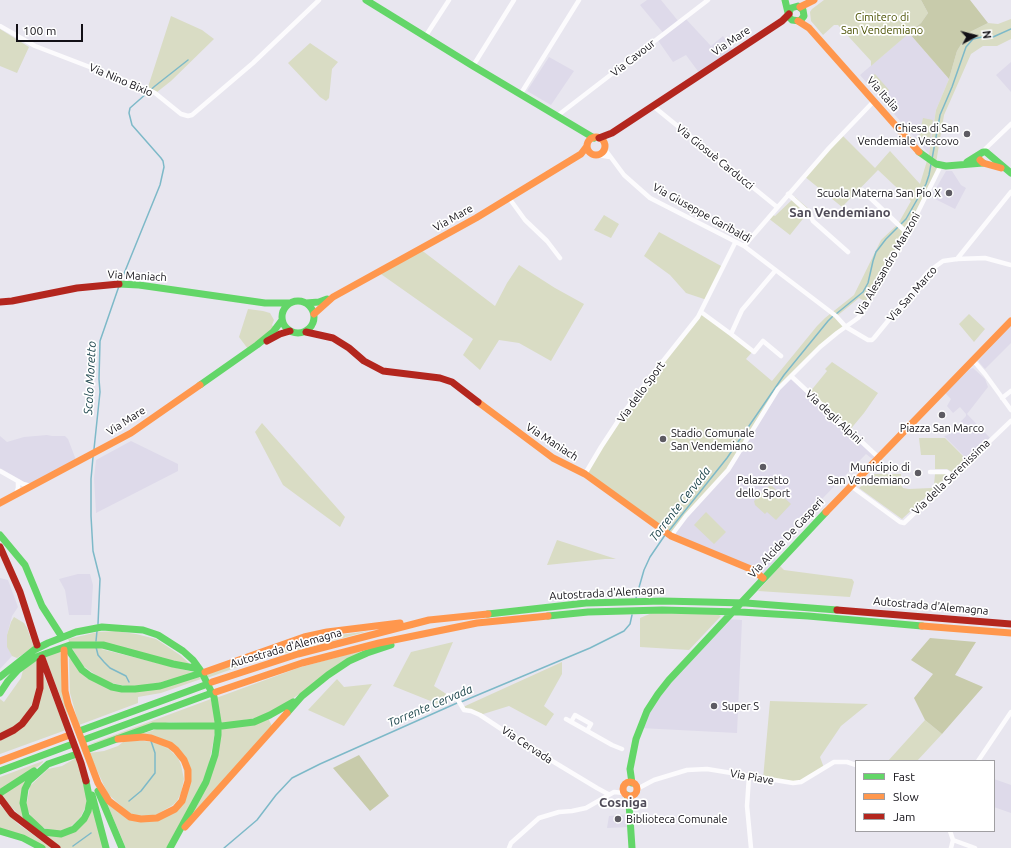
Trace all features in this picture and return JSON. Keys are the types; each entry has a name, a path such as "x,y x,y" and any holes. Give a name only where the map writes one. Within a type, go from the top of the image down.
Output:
{"main road":[{"name":"Via Giuseppe Garibaldi","path":"366,0 520,95 584,132 596,143"},
{"path":"787,0 801,10"},
{"path":"787,0 792,17"},
{"path":"801,10 812,1"},
{"path":"792,17 791,8 801,10"},
{"path":"792,17 801,19 801,10"},
{"name":"Via Italia","path":"801,10 809,28"},
{"name":"Via Italia","path":"792,17 809,28 921,154 941,165"},
{"name":"Via Mare","path":"290,303 297,301 306,303 319,302 333,297 476,218 581,154 782,21 792,17"},
{"path":"595,154 596,143"},
{"name":"Via Mare","path":"581,154 595,154 602,152 596,143"},
{"path":"983,154 979,159 984,163 1008,172"},
{"path":"961,165 983,154"},
{"path":"983,154 1008,172"},
{"path":"941,165 984,163"},
{"name":"Via Maniach","path":"4,302 77,288 127,284 265,303 290,303"},
{"name":"Via Mare","path":"306,332 312,326 314,317 333,297"},
{"name":"Via Maniach","path":"265,303 275,309 282,318"},
{"path":"258,345 272,332 282,318 285,307 290,303"},
{"path":"306,303 311,307 314,317"},
{"name":"Via Maniach","path":"314,317 318,328 328,336 342,343 368,364 383,371 440,378 452,382 496,417 553,458 585,474 667,534 753,570 763,578"},
{"path":"282,318 285,326 290,331 297,334 306,332"},
{"name":"Via Alcide De Gasperi","path":"628,789 632,755 642,720 658,694 678,670 763,578 878,457 1011,321"},
{"path":"258,345 280,334 290,331"},
{"name":"Via Maniach","path":"306,332 328,336"},
{"name":"Via Mare","path":"0,503 131,433 258,345"},
{"path":"0,535 22,560 35,586 42,606 82,670 90,676 112,687 135,690 160,686 198,674"},
{"path":"0,547 20,592 37,645"},
{"name":"Autostrada d'Alemagna","path":"82,730 208,684 298,654 429,620 586,603 656,601 746,602 1011,624"},
{"name":"Autostrada d'Alemagna","path":"86,739 212,693 302,663 379,643 477,624 526,618 588,612 656,610 724,611 808,616 1011,633"},
{"path":"204,669 220,666 290,641 327,632 429,620"},
{"path":"0,676 34,650 68,635 88,629 102,627 143,630 158,635 183,651 193,660 201,671 214,697 218,722 218,735 215,755 206,782 170,848"},
{"path":"0,793 48,764 82,756 154,726 218,726 254,722 283,708 302,696 328,675 349,661 367,653 431,633"},
{"path":"64,643 65,691 69,718"},
{"path":"0,693 18,670 36,657 50,651 78,644 118,648 173,664 194,668"},
{"path":"0,737 22,724 34,707 40,688 41,658 69,718 82,756 106,848"},
{"path":"175,839 302,696"},
{"path":"0,761 67,736"},
{"path":"82,756 109,801 130,817 141,820 149,820 157,818 174,809 182,801 188,781 188,770 184,760 176,750 170,745 151,738 143,737 118,740"},
{"path":"0,771 70,745"},
{"path":"48,764 30,781 24,793 23,803 26,816 32,824 43,832 56,834 66,833 74,829 84,819 88,811 90,801 89,791 82,756"},
{"path":"82,756 122,848"},
{"path":"628,789 632,848"},
{"path":"0,798 12,814 57,848"},
{"path":"0,831 23,838 42,848"}],"street":[{"name":"Via Nino Bixio","path":"0,26 35,46 147,89 155,93 181,114 186,116 192,115 253,63 319,0"},
{"path":"425,37 449,0"},
{"path":"473,66 514,0"},
{"path":"520,95 579,0"},
{"name":"Via Cavour","path":"557,116 708,0"},
{"path":"744,246 829,148 874,101"},
{"name":"Via Giosuè Carducci","path":"653,106 777,207"},
{"path":"983,154 1011,124"},
{"name":"Via Giuseppe Garibaldi","path":"596,143 610,157 624,175 650,198 735,243 744,246 838,318 846,327"},
{"path":"983,154 991,144"},
{"path":"595,154 610,157"},
{"name":"Via Alessandro Manzoni","path":"667,534 686,516 728,470 778,389 820,347 858,318 862,313 941,165"},
{"path":"862,190 906,232"},
{"path":"957,259 1011,192"},
{"path":"788,194 810,214 813,221 848,252"},
{"path":"509,198 525,220 547,241 560,258"},
{"name":"Via dello Sport","path":"585,474 624,412 652,374 695,322 735,243"},
{"name":"Via San Marco","path":"846,327 868,340 872,340 928,272 943,261 986,258 1011,265"},
{"path":"731,334 742,310 775,271"},
{"name":"Via Maniach","path":"0,306 4,302"},
{"path":"701,312 754,352 763,341 781,356"},
{"path":"973,360 1011,410"},
{"name":"Via degli Alpini","path":"791,376 878,457"},
{"path":"1002,398 1011,391"},
{"name":"Via della Serenissima","path":"851,486 903,523 1011,421"},
{"path":"0,471 23,484 31,486"},
{"path":"930,472 947,472 953,476"},
{"path":"16,494 18,480"},
{"name":"Via Cervada","path":"448,695 458,700 462,708 480,716 608,794"},
{"path":"979,760 1011,712"},
{"path":"571,722 575,715 591,724 587,731"},
{"path":"566,719 622,749"},
{"name":"Via Piave","path":"628,789 679,772 696,769 706,769 798,783 834,762 847,762 855,765"},
{"path":"749,776 747,806 751,848"},
{"path":"509,848 511,843 539,818 559,812 586,808 608,794 628,789"},
{"path":"950,832 953,840 951,848"},
{"path":"953,840 976,848"}],"shaded area":[{"path":"647,0 661,0 679,22 685,18 711,46 723,36 734,52 700,74 686,55 673,62 657,39 664,34 640,5"},
{"path":"909,33 949,79 936,110 929,154 860,75"},
{"path":"549,57 574,71 551,105 527,91"},
{"path":"1011,62 1011,92 996,75"},
{"path":"946,171 952,171 961,185 966,188 955,209 931,197"},
{"path":"1011,325 1011,343 985,369 979,360"},
{"path":"973,368 985,379 988,387 967,414 991,439 969,461 944,436 948,435 966,416 960,407 953,413 947,406 951,399 945,393 970,369"},
{"path":"791,376 878,457 875,461 866,454 819,502 771,554 778,562 763,578 671,536 771,400"},
{"path":"47,435 65,436 68,439 76,460 32,483 26,483 0,468 0,436 7,442 24,437"},
{"path":"131,441 178,464 178,471 96,513 94,478 96,460"},
{"path":"78,574 90,574 93,585 91,615 69,615 65,590 59,579"},
{"path":"0,578 8,580 18,607 12,616 7,635 7,646 12,656 0,669"},
{"path":"725,619 742,620 737,733 640,728 652,702"},
{"path":"995,779 1011,785 1011,813 995,807"},
{"path":"630,814 630,827 607,828 609,816"}],"green space":[{"name":"Cimitero di San Vendemiano","path":"824,0 921,0 928,13 921,23 871,66 871,61 838,25 834,25 823,35 811,21 810,12"},
{"path":"921,0 970,0 988,23 968,33 957,51 949,79 909,33 921,23 928,13"},
{"path":"171,16 202,30 214,39 171,81 157,92 148,87"},
{"path":"1011,19 1011,39 997,46 983,46 971,54 944,115 936,163 941,165 868,303 859,298 837,316 846,327 837,333 778,389 728,470 671,536 585,474 624,412 701,312 753,351 746,359 772,381 817,326 854,295 881,240 898,224 911,201 878,170 842,207 804,176 842,135 875,168 890,151 920,184 929,154 936,110 949,79 957,51 968,33 988,23 998,24"},
{"path":"0,29 29,47 17,73 0,66"},
{"path":"310,43 338,62 332,69 329,98 326,101 320,97 288,63"},
{"path":"875,74 889,90 881,96 867,80"},
{"path":"923,118 933,120 930,139 919,137"},
{"path":"795,197 810,210 790,235 768,218 771,214 775,216"},
{"path":"604,215 619,224 611,238 594,230"},
{"path":"659,232 723,267 707,300 686,293 670,275 644,256"},
{"path":"420,249 495,306 507,283 519,265 555,288 584,304 551,361 519,343 499,340 480,370 463,355 473,339 378,272"},
{"path":"248,309 270,313 274,320 272,325 274,328 248,349 239,337"},
{"path":"969,314 985,329 974,342 959,324"},
{"path":"832,362 878,393 849,431 809,393 827,371 825,369"},
{"path":"262,423 345,517 340,527 283,485 255,432"},
{"path":"919,438 945,438 963,456 962,458 964,460 952,472 947,469 935,469 935,455 921,455"},
{"path":"874,474 901,474 901,485 903,488 909,489 931,488 934,485 935,474 946,474 947,477 902,519 859,488"},
{"path":"769,486 772,486 791,504 776,520 767,512 765,514 755,505 754,501"},
{"path":"706,512 726,532 714,544 694,525"},
{"path":"557,540 616,559 547,565"},
{"path":"780,566 784,570 852,579 854,582 850,597 758,591"},
{"path":"652,613 716,614 721,616 689,650 640,647 640,618"},
{"path":"14,617 24,623 34,647 17,658 12,656 7,647 7,635"},
{"path":"116,631 156,639 180,655 191,665 70,643 68,639 98,632"},
{"path":"369,631 252,662 207,678 205,674 303,640"},
{"path":"930,638 976,642 955,675 983,687 942,734 925,720 914,698 933,674 911,660"},
{"path":"453,642 434,686 448,695 441,703 438,704 393,686 411,652"},
{"path":"72,648 97,648 197,673 137,688 106,682 83,666"},
{"path":"363,650 279,708 256,718 221,724 216,698 298,668"},
{"path":"60,651 68,717 45,656"},
{"path":"69,658 115,690 199,676 201,679 161,693 138,697 138,703 79,725 70,693"},
{"path":"37,660 38,682 32,705 20,722 0,736 0,699 4,702 21,678 23,670"},
{"path":"562,662 562,674 544,706 554,714 546,726 509,706 480,715 463,707"},
{"path":"42,671 66,730 0,754 0,741 27,721"},
{"path":"337,679 344,687 372,684 344,726 308,710"},
{"path":"211,699 216,724 169,722 87,745"},
{"path":"770,701 868,704 841,726 820,757 824,768 801,782 763,779"},
{"path":"268,718 272,726 193,815 221,728"},
{"path":"925,720 942,734 918,760 889,760"},
{"path":"163,727 216,728 207,773 167,848 126,848 105,799 118,811 162,819 187,790 181,755 139,735"},
{"path":"133,740 154,742 170,750 178,758 181,765 184,779 181,793 177,801 173,805 152,817 129,813 108,794 89,753 104,751 118,746 123,742"},
{"path":"359,755 389,796 370,811 333,768"},
{"path":"76,758 85,783 87,804 76,826 55,832 37,825 26,808 30,786 48,769 62,766"},
{"path":"43,761 39,766 0,791 0,777"},
{"path":"27,778 26,819 60,837 92,806 104,848 61,848 33,830 1,796"},
{"path":"0,805 18,824 52,848 44,848 0,830"}],"waterway":[{"name":"Torrente Cervada","path":"932,159 940,115 952,87 966,47 973,39 993,37 1011,29"},
{"name":"Scolo Moretto","path":"121,281 160,185 164,167 161,158 132,125 129,113 130,108 188,60"},
{"name":"Torrente Cervada","path":"901,224 906,219 926,184 931,164"},
{"name":"Torrente Cervada","path":"836,314 863,292 868,283 876,252 898,227"},
{"name":"Scolo Moretto","path":"94,449 100,392 100,341 119,286"},
{"name":"Torrente Cervada","path":"668,532 727,458 784,375 833,316"},
{"name":"Scolo Moretto","path":"93,457 91,479 91,516 93,551 100,579 98,624"},
{"name":"Torrente Cervada","path":"636,598 644,570 650,557 665,535"},
{"name":"Torrente Cervada","path":"461,702 590,648 624,631 630,624 632,615"},
{"name":"Scolo Moretto","path":"96,641 97,631"},
{"name":"Scolo Moretto","path":"96,647 98,655 104,662 110,668 126,676 129,682"},
{"name":"Torrente Cervada","path":"224,848 257,820 276,795 292,778 457,703"},
{"name":"Scolo Moretto","path":"129,801 141,791 155,773 155,753 151,741"},
{"name":"Scolo Moretto","path":"73,846 91,833"}],"traffic: fast":[{"path":"366,0 594,138"},
{"path":"785,0 789,17 792,20 800,21 804,16 803,10 798,6 791,8 789,13"},
{"path":"919,152 936,164 946,166 983,163"},
{"path":"967,162 983,152 986,152 1011,173"},
{"path":"119,284 139,285 265,303 290,303"},
{"path":"306,303 319,302 327,299"},
{"path":"295,301 301,301 311,308 314,317 313,323 307,330 301,333 295,333 285,326 282,320 282,314 289,304 295,301"},
{"path":"200,385 257,345 273,332 282,320"},
{"path":"632,783 630,769 636,739 647,711 658,694 669,680 826,512"},
{"path":"0,535 25,565 42,606 60,634"},
{"path":"488,614 586,603 663,601 746,603 837,610"},
{"path":"548,616 588,612 662,610 740,612 808,616 922,626"},
{"path":"0,677 34,650 48,643 76,632 102,627 143,630 158,635 183,651 193,660 201,671 214,697 218,722 218,735 215,755 206,782 170,848"},
{"path":"0,693 18,670 36,657 70,645 103,645 173,664 194,668"},
{"path":"287,713 302,696 328,675 349,661 391,645"},
{"path":"68,649 82,670 90,676 112,687 122,689 160,686 198,674"},
{"path":"82,730 205,685"},
{"path":"86,739 209,694"},
{"path":"222,726 254,722 293,702"},
{"path":"89,749 153,726 215,726"},
{"path":"0,771 70,745"},
{"path":"74,755 48,764 29,781 25,789 23,803 26,816 43,832 61,834 74,829 84,819 88,811 90,801 86,781"},
{"path":"0,793 34,771"},
{"path":"98,791 122,848"},
{"path":"92,795 106,848"},
{"path":"627,795 629,803 632,848"},
{"path":"0,831 23,838 42,848"}],"traffic: slow":[{"path":"800,7 814,0"},
{"path":"798,21 809,28 919,152"},
{"path":"596,137 602,140 605,146 602,152 596,155 590,152 587,146 590,140 596,137"},
{"path":"314,314 333,297 476,218 581,154 587,146"},
{"path":"980,160 983,163 1001,168"},
{"path":"826,512 1011,321"},
{"path":"0,503 131,433 200,385"},
{"path":"478,402 553,458 585,474 671,536 753,570 763,578"},
{"path":"212,682 298,654 429,620 488,614"},
{"path":"216,692 302,663 379,643 477,623 548,616"},
{"path":"205,672 304,637 327,632 400,623"},
{"path":"922,626 1011,633"},
{"path":"64,650 65,691 68,704 98,783 109,801 130,817 141,819 157,818 175,809 182,801 188,781 188,770 184,760 176,750 170,745 151,738 143,737 118,739"},
{"path":"185,827 287,713"},
{"path":"0,761 67,736"},
{"path":"630,782 635,784 637,789 635,794 630,796 625,794 623,789 625,784 630,782"}],"traffic: jam":[{"path":"599,138 612,133 782,21 789,14"},
{"path":"0,302 77,288 119,284"},
{"path":"267,341 280,334 290,331"},
{"path":"306,332 333,338 349,348 364,361 383,371 440,378 452,382 478,402"},
{"path":"0,547 20,592 37,645"},
{"path":"837,610 1011,624"},
{"path":"42,658 81,763 86,781"},
{"path":"0,737 22,724 35,707 40,688 40,661"},
{"path":"0,798 12,814 57,848"}],"place":[{"name":"Chiesa di San Vendemiale Vescovo","path":"967,134"},
{"name":"Scuola Materna San Pio X","path":"949,193"},
{"name":"Piazza San Marco","path":"942,415"},
{"name":"Stadio Comunale San Vendemiano","path":"663,439"},
{"name":"Palazzetto dello Sport","path":"763,467"},
{"name":"Municipio di San Vendemiano","path":"918,473"},
{"name":"Super S","path":"714,706"},
{"name":"Biblioteca Comunale","path":"618,819"}],"district":[{"name":"San Vendemiano","path":"840,213"},
{"name":"Cosniga","path":"623,803"}]}
